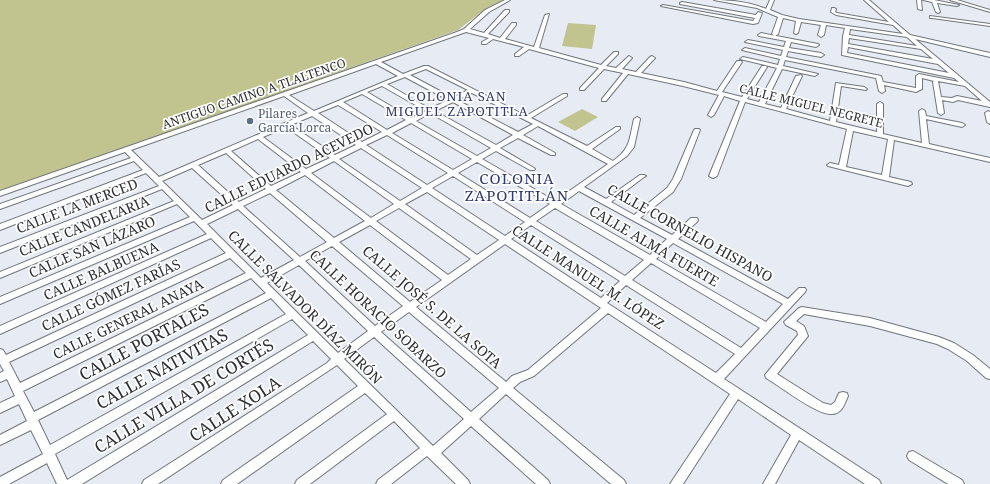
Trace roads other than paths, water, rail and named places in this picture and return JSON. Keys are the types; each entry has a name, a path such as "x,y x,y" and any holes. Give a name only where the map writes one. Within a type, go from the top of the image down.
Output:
{"street":[{"name":"ANTIGUO CAMINO A TLALTENCO","path":"0,194 466,30 487,11 508,0"},
{"path":"719,0 743,2 781,16 799,20 908,36 990,56"},
{"path":"768,10 772,0"},
{"path":"866,1 873,0"},
{"path":"919,0 920,9"},
{"path":"925,0 963,5 990,11"},
{"path":"952,0 963,5 966,10"},
{"path":"866,1 989,105"},
{"path":"934,2 938,12"},
{"path":"682,3 758,17"},
{"path":"663,6 753,23 756,22 762,8"},
{"path":"834,8 834,13 893,24"},
{"path":"852,17 854,10"},
{"path":"485,35 507,11"},
{"path":"536,49 547,15"},
{"path":"775,34 781,16"},
{"path":"932,17 990,25"},
{"path":"796,33 799,20"},
{"path":"501,40 514,24"},
{"path":"821,35 824,24"},
{"path":"848,28 844,54 955,76"},
{"name":"CALLE MIGUEL NEGRETE","path":"466,30 602,67 720,94 890,138 990,160"},
{"path":"761,35 816,45"},
{"path":"846,36 922,48"},
{"path":"484,43 493,37"},
{"path":"761,105 780,67 789,40"},
{"path":"748,42 821,55"},
{"path":"793,69 802,43"},
{"path":"845,45 939,62"},
{"path":"518,55 528,47"},
{"path":"745,50 796,60 916,90 919,89 918,76 967,85"},
{"path":"582,89 616,53"},
{"path":"618,70 629,58"},
{"path":"637,75 652,58"},
{"path":"711,115 720,94 741,60 815,74"},
{"path":"376,62 454,100 553,154"},
{"name":"CALLE LA MERCED","path":"0,250 161,183 193,165 258,136 426,67 473,90"},
{"path":"713,176 743,100 764,67"},
{"path":"604,100 626,72"},
{"path":"783,110 799,76"},
{"path":"880,80 882,91"},
{"path":"936,82 941,113"},
{"path":"383,84 532,169"},
{"path":"833,123 838,84 864,89"},
{"path":"473,90 612,163"},
{"name":"CALLE EDUARDO ACEVEDO","path":"198,221 238,206 473,90"},
{"name":"CALLE ALMA FUERTE","path":"362,92 478,158 766,327"},
{"name":"CALLE MANUEL M. LÓPEZ","path":"284,94 718,378 875,484"},
{"path":"527,118 565,95"},
{"path":"939,98 953,100 957,98 989,105"},
{"path":"338,102 627,280 742,353"},
{"path":"880,104 880,135"},
{"path":"988,113 990,122"},
{"path":"926,146 922,114 962,125"},
{"name":"CALLE XOLA","path":"148,484 330,366 375,332 578,187 612,163 625,156 631,147 637,119"},
{"path":"286,124 477,259"},
{"path":"261,282 372,221 537,124"},
{"path":"587,149 618,128"},
{"path":"842,168 850,128"},
{"path":"634,218 667,194 677,179 697,130"},
{"path":"258,136 448,280"},
{"path":"884,178 890,138"},
{"name":"CALLE SALVADOR DÍAZ MIRÓN","path":"127,150 463,484"},
{"name":"CALLE JOSÉ S. DE LA SOTA","path":"226,150 271,190 620,484"},
{"path":"0,207 136,158"},
{"path":"830,164 908,184"},
{"name":"CALLE HORACIO SOBARZO","path":"193,165 544,484"},
{"path":"0,227 148,170"},
{"path":"607,202 642,176"},
{"name":"CALLE CORNELIO HISPANO","path":"578,187 789,303"},
{"name":"CALLE CANDELARIA","path":"0,275 179,202"},
{"path":"382,484 472,420 516,379 531,373 605,305 627,280 694,220"},
{"name":"CALLE SAN LÁZARO","path":"0,301 198,221"},
{"name":"CALLE BALBUENA","path":"0,330 212,235"},
{"name":"CALLE GÓMEZ FARÍAS","path":"2,357 231,254"},
{"name":"CALLE GENERAL ANAYA","path":"0,408 19,394 251,274"},
{"path":"718,378 802,290"},
{"name":"CALLE PORTALES","path":"0,440 271,294"},
{"path":"843,396 839,405 832,410 820,407 770,375 803,336 801,329 789,322 802,310 870,322 939,341 951,346 970,358 990,375"},
{"name":"CALLE NATIVITAS","path":"0,483 292,315"},
{"name":"CALLE VILLA DE CORTÉS","path":"71,484 314,336"},
{"path":"2,357 63,484"},
{"path":"0,378 10,373"},
{"path":"227,484 365,387"},
{"path":"676,484 737,392"},
{"path":"301,484 394,414"},
{"path":"769,484 798,432"},
{"path":"913,456 958,484"}],"place":[{"name":"Pilares García Lorca","path":"250,121"}],"district":[{"name":"COLONIA SAN MIGUEL ZAPOTITLA","path":"457,104"},
{"name":"COLONIA ZAPOTITLÁN","path":"517,188"}]}
